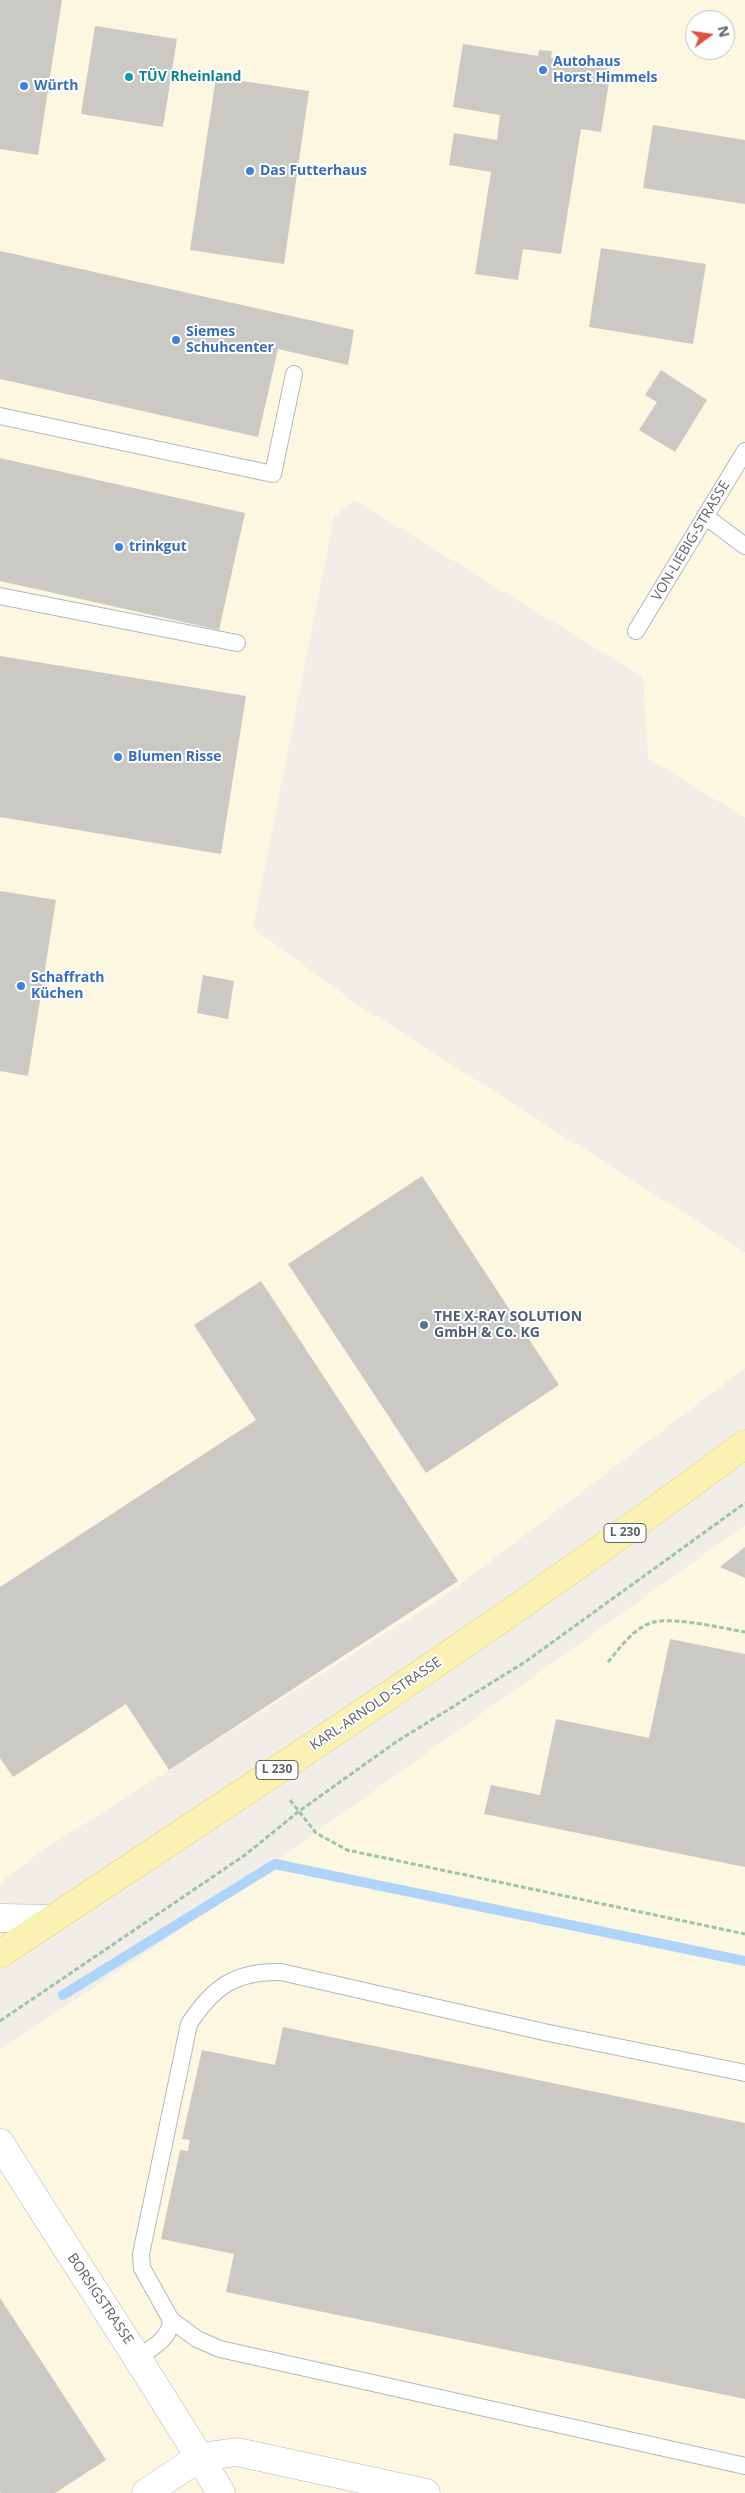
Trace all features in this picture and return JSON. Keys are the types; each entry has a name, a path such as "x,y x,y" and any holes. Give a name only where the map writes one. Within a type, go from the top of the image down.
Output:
{"main road":[{"name":"KARL-ARNOLD-STRASSE","path":"0,1954 346,1725 629,1530 745,1444"}],"street":[{"path":"0,1918 52,1919"},
{"name":"BORSIGSTRASSE","path":"0,2143 50,2224 139,2357 221,2493"},
{"path":"146,2493 200,2457 237,2452 426,2493"}],"lane":[{"path":"0,416 274,474 294,374"},
{"name":"VON-LIEBIG-STRASSE","path":"636,631 745,450"},
{"path":"705,516 745,546"},
{"path":"0,596 237,643"},
{"path":"745,2073 544,2032 281,1972 260,1971 221,1986 204,2002 189,2024 141,2254 142,2268 171,2320 197,2340 220,2349 745,2466"},
{"path":"139,2357 166,2338 170,2330 171,2320"}],"path":[{"path":"0,2021 245,1855 298,1812 396,1742 525,1662 745,1503"},
{"path":"608,1662 630,1636 653,1622 694,1622 745,1632"},
{"path":"273,1772 298,1812 316,1833 347,1850 745,1934"}],"shaded area":[{"path":"0,0 745,0 745,818 648,758 643,677 354,500 334,517 253,928 354,1002 745,1252 745,1368 446,1595 43,1850 0,1883"},
{"path":"745,1525 745,2493 0,2493 0,2050 164,1941"}],"building":[{"name":"Würth","path":"0,0 62,0 38,155 0,149"},
{"name":"TÜV Rheinland","path":"95,26 177,39 163,127 81,114"},
{"path":"463,44 538,56 539,50 552,51 551,58 611,69 601,132 581,129 561,254 523,249 518,280 475,274 491,172 449,165 454,133 497,140 500,115 453,107"},
{"name":"Das Futterhaus","path":"216,77 309,91 284,264 190,250"},
{"path":"653,125 745,140 745,204 643,188"},
{"path":"601,248 706,264 693,344 589,327"},
{"name":"Siemes Schuhcenter","path":"0,251 354,330 348,365 278,349 258,437 0,379"},
{"path":"661,370 707,400 675,452 639,430 657,402 645,395"},
{"name":"trinkgut","path":"0,458 245,513 219,630 0,581"},
{"name":"Blumen Risse","path":"0,656 246,696 221,854 0,817"},
{"name":"Schaffrath Küchen","path":"0,891 56,900 28,1076 0,1071"},
{"path":"203,975 234,981 228,1019 197,1013"},
{"name":"THE X-RAY SOLUTION GmbH & Co. KG","path":"422,1176 559,1385 426,1473 288,1264"},
{"path":"261,1281 458,1581 169,1770 126,1704 13,1777 0,1758 0,1587 256,1420 194,1325"},
{"path":"745,1547 745,1578 720,1567"},
{"path":"670,1639 745,1654 745,1867 484,1814 491,1785 540,1795 556,1719 649,1738"},
{"path":"283,2027 745,2123 745,2399 226,2292 234,2254 161,2239 180,2150 188,2151 190,2140 182,2139 202,2050 275,2065"},
{"path":"0,2298 106,2460 55,2493 1,2493 0,2491"}],"waterway":[{"path":"63,1995 275,1864 745,1961"}],"place":[{"name":"Autohaus Horst Himmels","path":"543,70"},
{"name":"TÜV Rheinland","path":"129,77"},
{"name":"Würth","path":"24,86"},
{"name":"Das Futterhaus","path":"250,171"},
{"name":"Siemes Schuhcenter","path":"176,340"},
{"name":"trinkgut","path":"119,547"},
{"name":"Blumen Risse","path":"118,757"},
{"name":"Schaffrath Küchen","path":"21,986"},
{"name":"THE X-RAY SOLUTION GmbH & Co. KG","path":"424,1325"}]}
